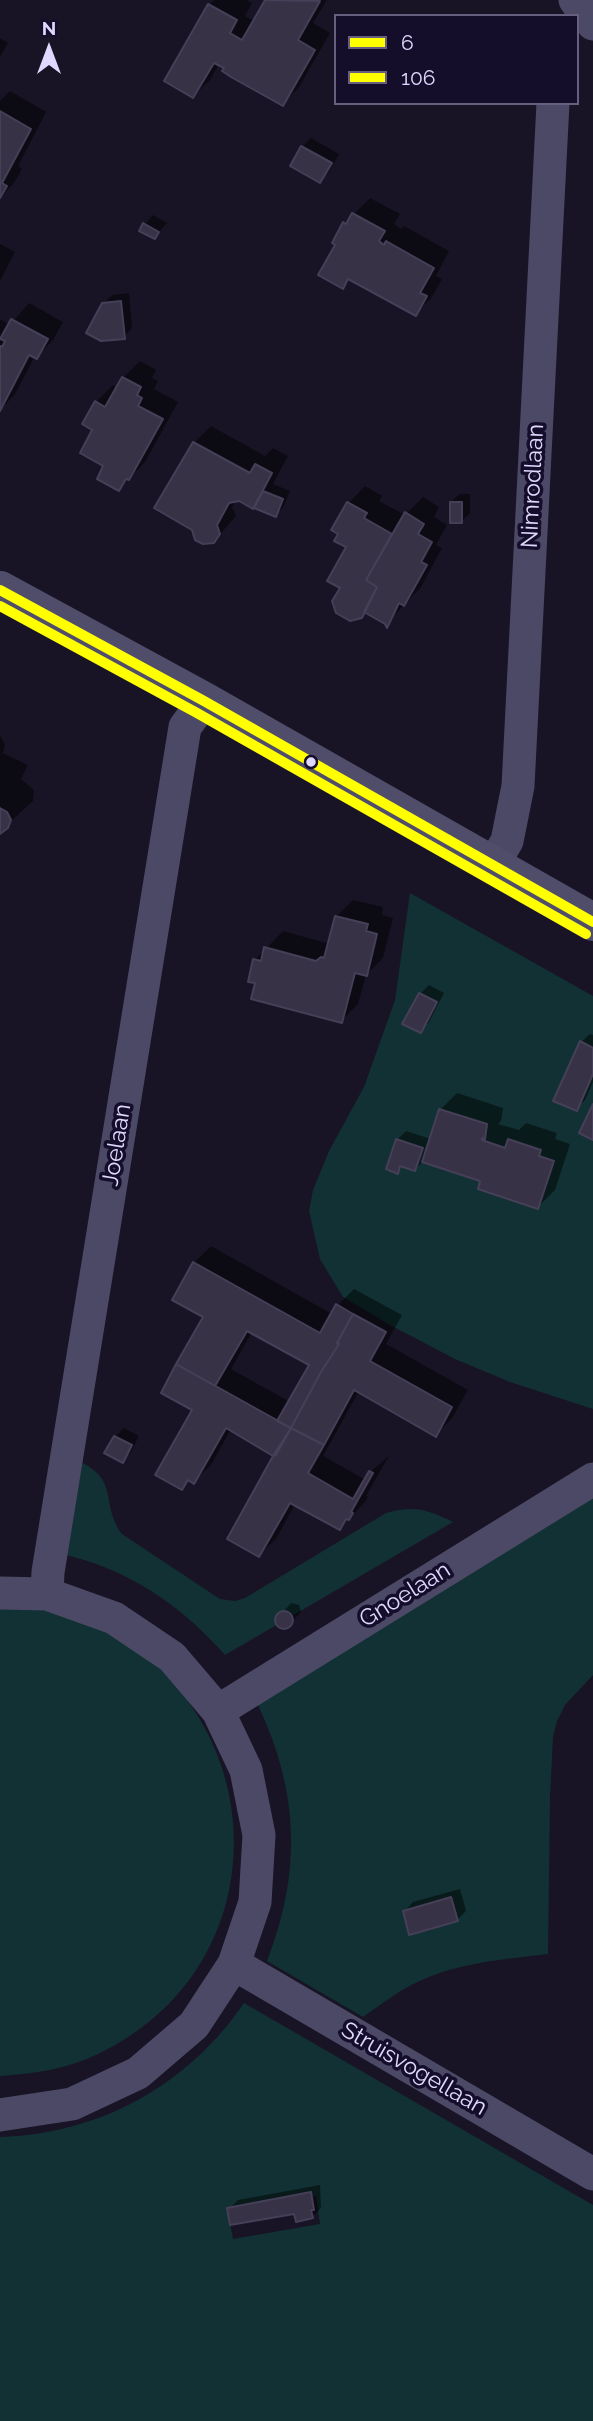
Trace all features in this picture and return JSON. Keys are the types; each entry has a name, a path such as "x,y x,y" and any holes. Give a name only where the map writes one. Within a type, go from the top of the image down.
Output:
{"street":[{"path":"574,0 593,24"},
{"name":"Nimrodlaan","path":"493,865 507,841 518,786 553,105"},
{"path":"0,590 204,701 593,922"},
{"name":"Joelaan","path":"47,1594 50,1559 185,727 204,701"},
{"name":"Gnoelaan","path":"218,1711 593,1479"},
{"path":"0,1593 47,1594 114,1618 172,1657 218,1711 246,1770 259,1835 255,1902 234,1964 194,2025 138,2073 72,2104 0,2115"},
{"name":"Struisvogellaan","path":"234,1964 593,2174"}],"green space":[{"path":"410,893 593,996 593,1409 510,1382 455,1359 390,1325 343,1297 320,1259 309,1211 313,1190 329,1151 364,1087 395,1000"},
{"path":"73,1459 88,1466 104,1482 115,1523 122,1534 220,1599 235,1601 245,1598 386,1513 405,1509 420,1510 453,1522 225,1655 190,1620 151,1591 108,1569 61,1554"},
{"path":"593,1489 593,1675 565,1705 553,1737 548,1954 485,1962 439,1973 408,1987 363,2017 267,1961 286,1895 291,1832 282,1769 258,1705"},
{"path":"0,1603 48,1608 106,1629 166,1675 205,1728 227,1787 234,1849 224,1910 199,1967 157,2016 86,2059 50,2070 0,2076"},
{"path":"244,2003 593,2205 593,2421 0,2421 0,2137 37,2134 72,2126 106,2115 138,2100 169,2081 222,2032","holes":["316,2196 320,2224 233,2239 228,2212"]}],"building":[{"path":"265,0 320,1 298,40 315,50 283,106 231,77 222,71 224,68 214,63 193,98 164,81 208,4 237,20 230,33 242,40"},
{"path":"0,111 31,129 2,183 7,186 0,198"},
{"path":"301,146 332,163 320,183 290,166"},
{"path":"352,213 385,231 379,241 384,245 386,241 434,268 420,293 427,296 416,316 348,279 343,289 318,275 335,245 332,243 343,222 346,224"},
{"path":"143,223 159,232 155,239 139,231"},
{"path":"121,301 125,339 101,341 86,333 102,303"},
{"path":"11,319 48,339 37,359 29,355 0,411 0,346 2,347 5,341 0,339"},
{"path":"122,377 141,387 137,395 142,398 138,406 163,419 129,480 126,479 119,491 97,479 103,466 80,453 92,430 82,424 95,401 105,407"},
{"path":"193,442 250,473 255,464 272,473 253,509 239,501 229,503 217,525 220,534 214,543 203,544 195,540 192,530 154,508"},
{"path":"263,491 283,499 276,517 254,508"},
{"path":"347,502 367,513 364,518 392,534 366,580 377,587 362,618 350,621 336,613 332,601 340,588 327,581 346,547 334,541 338,534 331,530"},
{"path":"450,502 462,502 462,523 450,523"},
{"path":"405,512 424,524 418,534 432,542 421,562 427,565 404,606 399,603 387,628 385,624 364,612 377,587 366,580"},
{"path":"0,808 7,812 11,820 8,828 0,834"},
{"path":"335,916 368,924 366,931 377,934 367,976 355,973 342,1023 251,999 255,983 248,982 253,959 261,961 264,947 316,961 324,958"},
{"path":"419,993 437,1002 421,1033 402,1024"},
{"path":"580,1041 593,1048 593,1074 577,1111 553,1101"},
{"path":"593,1104 593,1140 579,1133"},
{"path":"439,1109 487,1124 485,1139 482,1140 505,1148 508,1139 541,1150 539,1156 554,1161 538,1209 478,1189 480,1181 422,1162"},
{"path":"396,1139 423,1148 415,1171 400,1166 398,1174 386,1169"},
{"path":"193,1262 320,1333 336,1304 353,1314 291,1428 277,1421 309,1365 247,1331 215,1386 176,1364 203,1317 172,1300"},
{"path":"353,1314 386,1332 370,1361 452,1407 436,1437 354,1390 324,1445 291,1428"},
{"path":"176,1364 291,1428 276,1455 273,1456 226,1428 194,1484 188,1480 182,1490 155,1475 192,1410 161,1393"},
{"path":"291,1428 324,1445 308,1473 353,1499 369,1471 373,1473 349,1520 346,1519 340,1530 290,1503 259,1557 227,1539"},
{"path":"114,1436 132,1445 123,1463 104,1453"},
{"path":"280,1611 288,1611 293,1620 291,1627 280,1629 275,1624 275,1616"},
{"path":"451,1897 458,1921 409,1935 403,1911"},
{"path":"311,2192 313,2218 296,2222 294,2214 230,2225 227,2208"}],"transit line":[{"name":"6","path":"0,590 204,701 593,922"},
{"name":"106","path":"0,606 197,713 586,934"}]}
